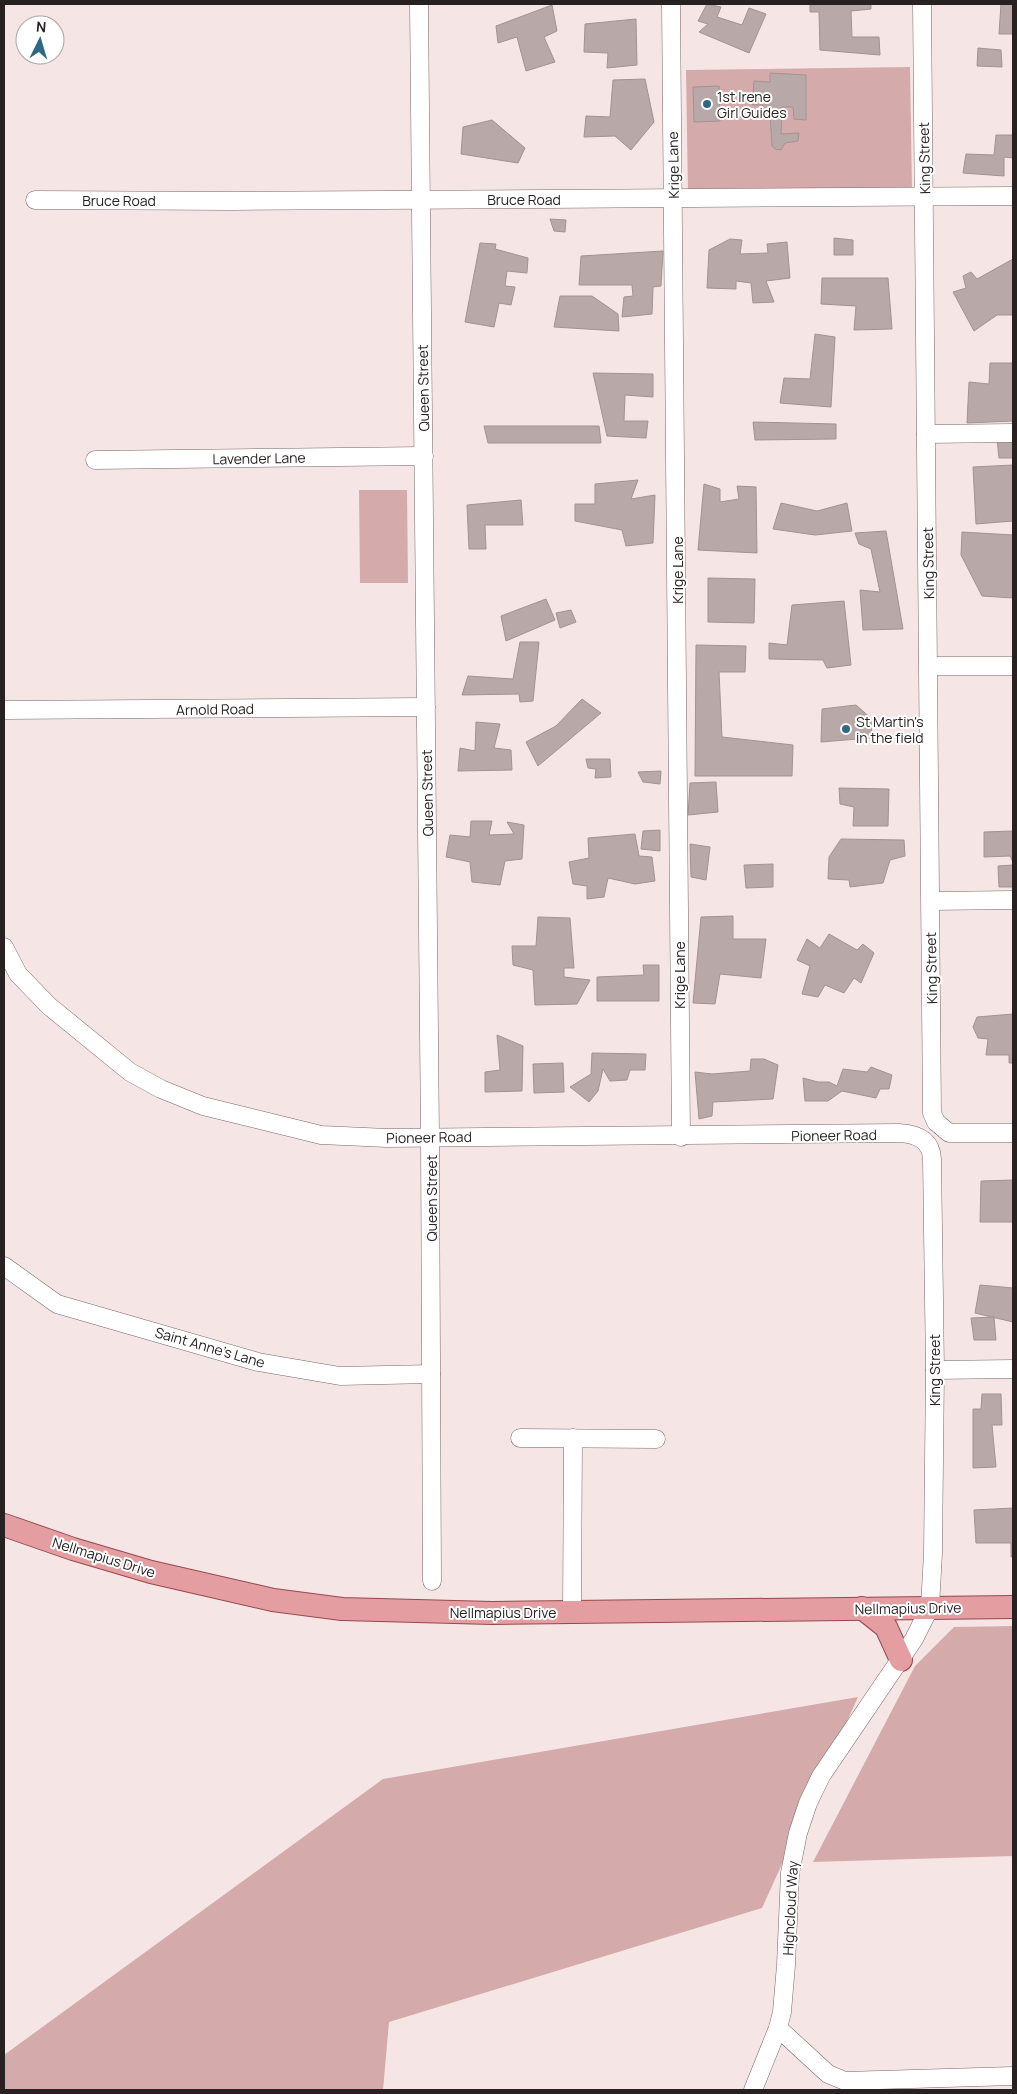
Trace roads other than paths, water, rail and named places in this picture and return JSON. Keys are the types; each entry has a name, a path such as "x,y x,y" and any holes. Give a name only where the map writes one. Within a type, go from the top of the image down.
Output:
{"main road":[{"name":"Nellmapius Drive","path":"4,1524 73,1549 151,1572 273,1600 342,1609 572,1612 1013,1607"},
{"path":"862,1608 886,1627 897,1648 900,1660"}],"street":[{"name":"Queen Street","path":"419,4 430,1137 432,1581"},
{"name":"Krige Lane","path":"671,4 681,1137"},
{"name":"King Street","path":"922,4 932,1105 936,1122 944,1130 952,1133 1013,1133"},
{"name":"Bruce Road","path":"35,200 233,201 1013,196"},
{"path":"926,434 1013,433"},
{"name":"Lavender Lane","path":"95,460 424,456"},
{"path":"929,666 1013,666"},
{"name":"Arnold Road","path":"4,710 426,707"},
{"path":"931,901 1013,900"},
{"name":"Pioneer Road","path":"4,947 18,974 48,1006 130,1072 203,1106 325,1136 387,1138 681,1137 900,1133 919,1137"},
{"name":"King Street","path":"919,1137 931,1150 932,1159 935,1370 933,1553 930,1607"},
{"name":"Saint Anne's Lane","path":"4,1266 57,1304 258,1362 340,1376 431,1374"},
{"path":"935,1370 1013,1369"},
{"path":"520,1438 656,1439"},
{"path":"572,1612 573,1438"},
{"name":"Highcloud Way","path":"752,2090 778,2028 786,1965 790,1873 798,1833 818,1782 914,1639 930,1607"},
{"path":"778,2028 828,2074 845,2081 1013,2076"}],"place":[{"name":"1st Irene Girl Guides","path":"707,104"},
{"name":"St Martin's in the field","path":"846,729"}]}
